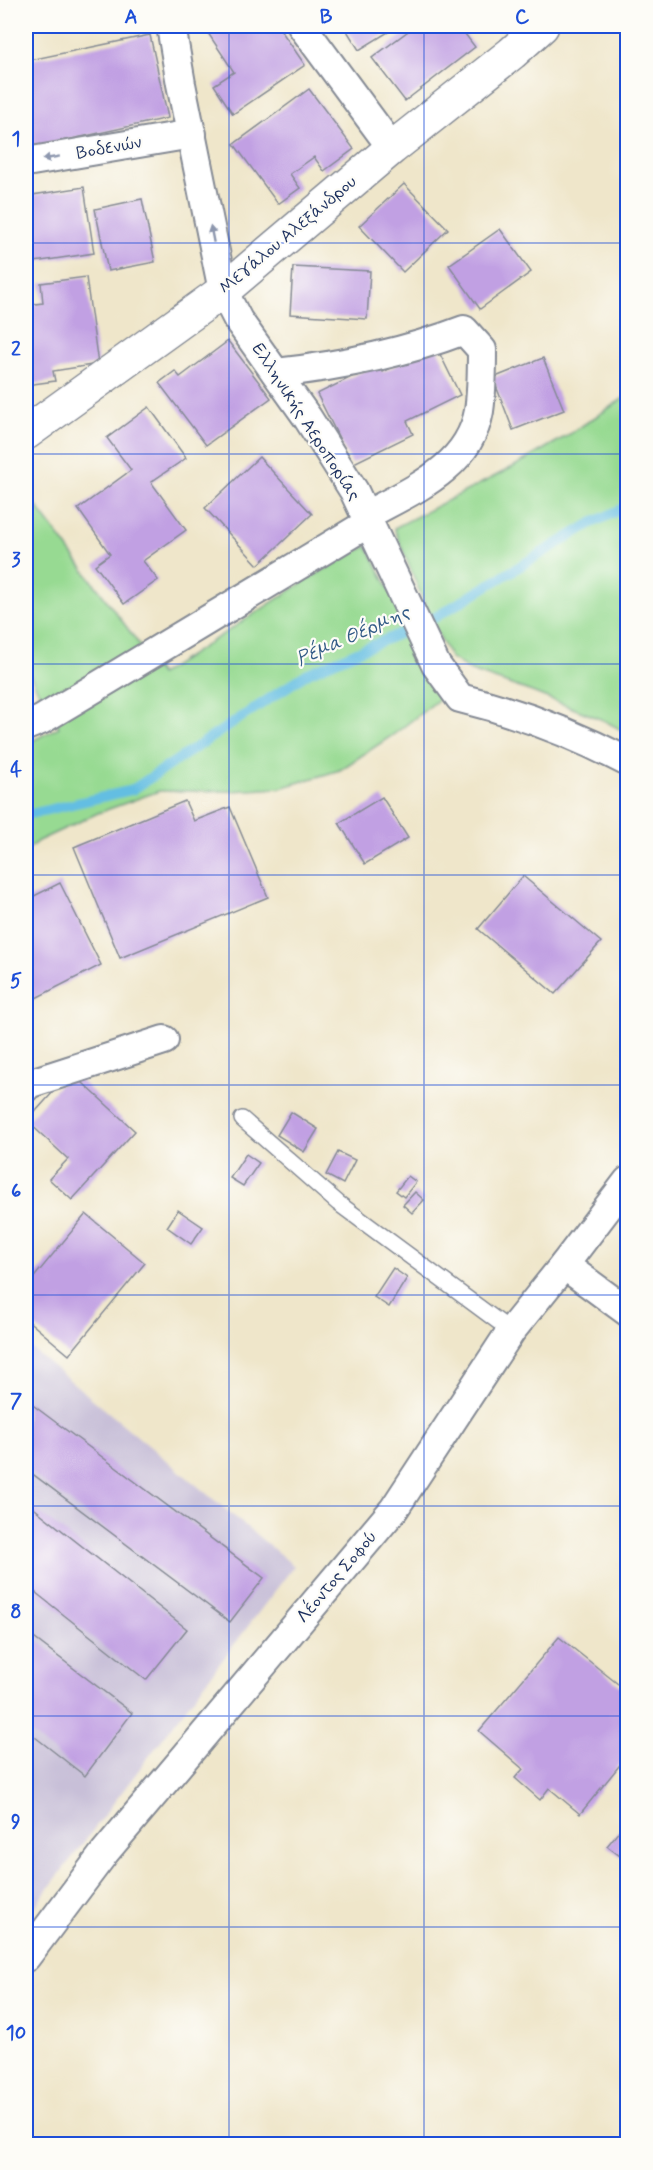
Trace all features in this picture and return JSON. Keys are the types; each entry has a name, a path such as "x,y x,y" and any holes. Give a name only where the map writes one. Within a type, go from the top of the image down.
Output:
{"street":[{"name":"Ελληνικής Αεροπορίας","path":"171,26 224,291 238,320 341,469 368,519 436,664 460,698 499,707 586,740 627,762"},
{"path":"302,26 392,148"},
{"name":"Μεγάλου Αλεξάνδρου","path":"26,433 224,291 392,148 512,53 542,26"},
{"name":"Βοδενών","path":"26,162 192,134"},
{"path":"26,726 41,720 83,695 427,482 457,457 471,435 476,421 480,394 482,350 464,330 433,342 331,367 276,373"},
{"path":"26,1087 28,1084 164,1040"},
{"name":"Λέοντος Σοφού","path":"26,1957 105,1852 394,1509 511,1331 627,1181"},
{"path":"564,1265 627,1312"}],"lane":[{"path":"242,1119 338,1203 511,1331"}],"shaded area":[{"path":"26,1344 294,1566 26,1918"}],"green space":[{"path":"627,396 627,733 603,720 471,671 450,657 432,622 394,528 513,467 565,437"},
{"path":"26,492 160,675 311,577 367,546 443,696 393,735 340,770 280,788 159,791 98,813 38,841 26,851 26,744 59,727 26,666"}],"building":[{"path":"219,26 278,26 305,65 233,114 214,85 234,72 208,33"},
{"path":"344,26 398,26 359,50"},
{"path":"415,26 459,26 475,47 405,101 372,58"},
{"path":"150,35 168,118 26,149 26,74 32,73 30,60"},
{"path":"309,89 354,149 324,171 314,157 290,174 300,188 278,204 234,144"},
{"path":"404,184 448,229 403,272 359,226"},
{"path":"84,187 94,253 28,263 26,196"},
{"path":"142,199 155,262 108,271 95,209"},
{"path":"500,229 531,272 480,309 449,265"},
{"path":"293,267 370,271 367,319 290,314"},
{"path":"86,277 98,364 53,371 55,381 26,385 26,305 43,303 41,283"},
{"path":"228,341 271,398 206,445 159,383 175,371 180,377"},
{"path":"436,346 460,395 407,421 413,434 352,464 317,394 378,364 383,372"},
{"path":"543,358 564,410 513,430 493,378"},
{"path":"149,407 186,458 151,482 186,530 143,561 158,580 124,604 95,565 110,554 78,509 131,470 107,438"},
{"path":"259,457 312,514 258,565 205,508"},
{"path":"382,797 408,838 365,864 339,823"},
{"path":"185,801 194,821 230,807 268,897 120,958 74,847"},
{"path":"523,876 601,942 555,994 478,929"},
{"path":"60,883 101,965 26,1003 26,900"},
{"path":"71,1072 135,1131 72,1200 49,1179 68,1159 27,1121"},
{"path":"291,1112 318,1129 304,1152 277,1135"},
{"path":"338,1152 355,1160 343,1184 326,1175"},
{"path":"246,1154 259,1163 243,1186 230,1178"},
{"path":"408,1176 416,1182 404,1197 396,1191"},
{"path":"415,1192 424,1200 412,1213 403,1205"},
{"path":"178,1210 203,1227 191,1244 167,1227"},
{"path":"86,1214 145,1263 69,1355 26,1319 26,1287"},
{"path":"393,1268 407,1278 389,1307 374,1297"},
{"path":"26,1400 264,1578 230,1622 26,1469"},
{"path":"26,1502 187,1629 146,1680 26,1585"},
{"path":"26,1632 132,1713 85,1776 26,1730"},
{"path":"559,1637 628,1692 628,1755 580,1814 549,1788 540,1800 515,1778 523,1769 479,1731"},
{"path":"628,1820 628,1862 607,1846"}],"waterway":[{"name":"Ρέμα Θέρμης","path":"26,815 132,790 308,673 429,621 590,524 628,506"}]}
